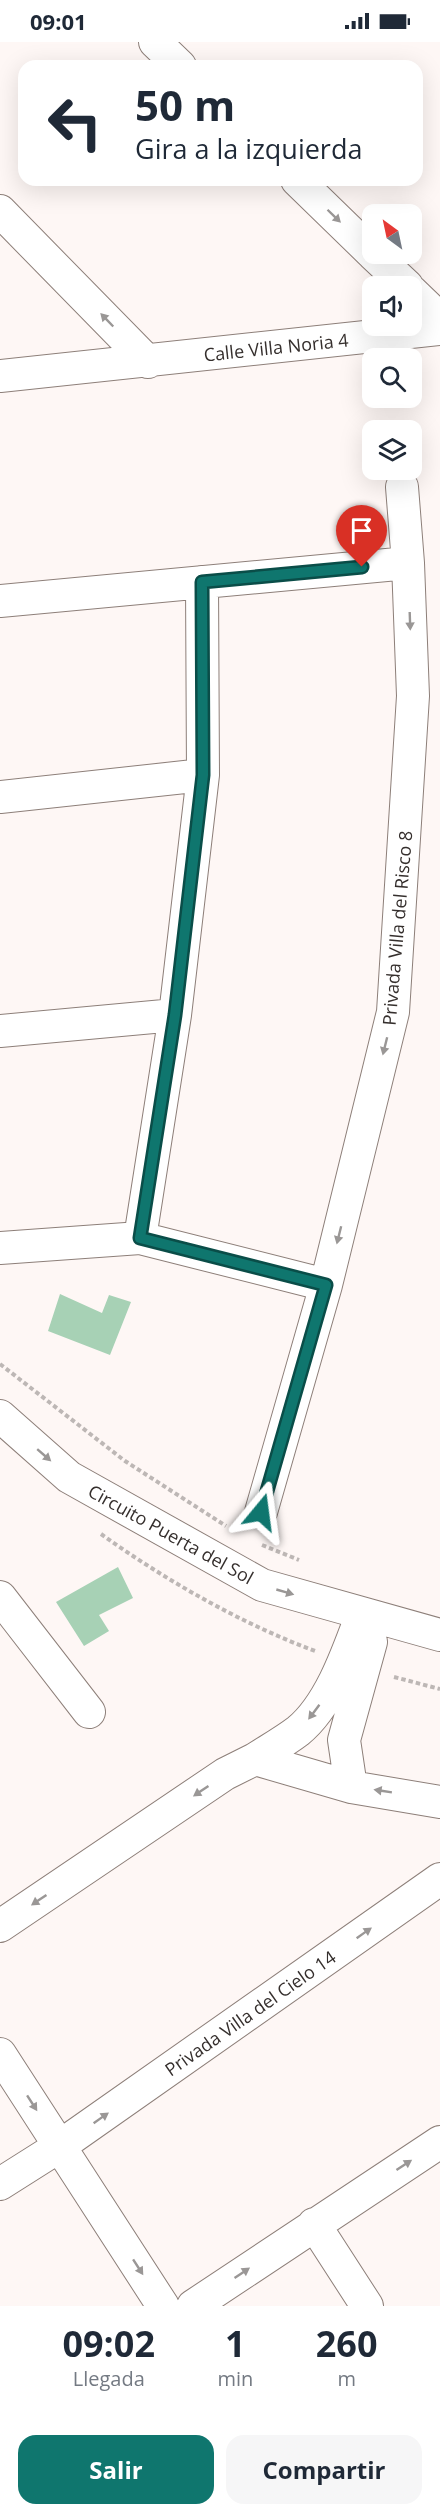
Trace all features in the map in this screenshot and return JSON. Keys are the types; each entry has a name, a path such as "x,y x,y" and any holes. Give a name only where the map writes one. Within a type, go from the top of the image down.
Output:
{"street":[{"path":"155,42 174,60"},
{"path":"303,186 362,243"},
{"path":"0,211 147,362"},
{"path":"383,264 396,276"},
{"path":"422,302 440,319"},
{"name":"Calle Villa Noria 4","path":"0,376 440,329"},
{"name":"Privada Villa del Risco 8","path":"261,1512 326,1285 393,1012 413,696 408,563 402,488"},
{"path":"0,601 408,563"},
{"path":"140,1238 175,1015 203,775 202,582"},
{"path":"0,797 203,775"},
{"path":"0,1031 175,1015"},
{"path":"0,1248 140,1238 326,1285"},
{"name":"Circuito Puerta del Sol","path":"0,1416 69,1477 262,1585 440,1635"},
{"path":"0,1597 89,1712"},
{"path":"351,1786 344,1740 354,1665 370,1617"},
{"path":"0,1926 225,1774 255,1759 299,1730 354,1665"},
{"path":"255,1759 351,1786 440,1802"},
{"name":"Privada Villa del Cielo 14","path":"0,2184 60,2146 440,1879"},
{"path":"0,2055 163,2306"},
{"path":"193,2306 440,2142"},
{"path":"314,2224 367,2306"}],"path":[{"path":"0,1364 125,1461 229,1527"},
{"path":"259,1544 302,1561"}],"green space":[{"path":"60,1294 102,1313 109,1295 131,1302 110,1355 48,1331"},
{"path":"118,1567 133,1598 99,1615 109,1631 84,1646 56,1602"}],"route":[{"path":"261,1512 326,1285 140,1238 175,1015 203,775 202,582 362,567"}]}
